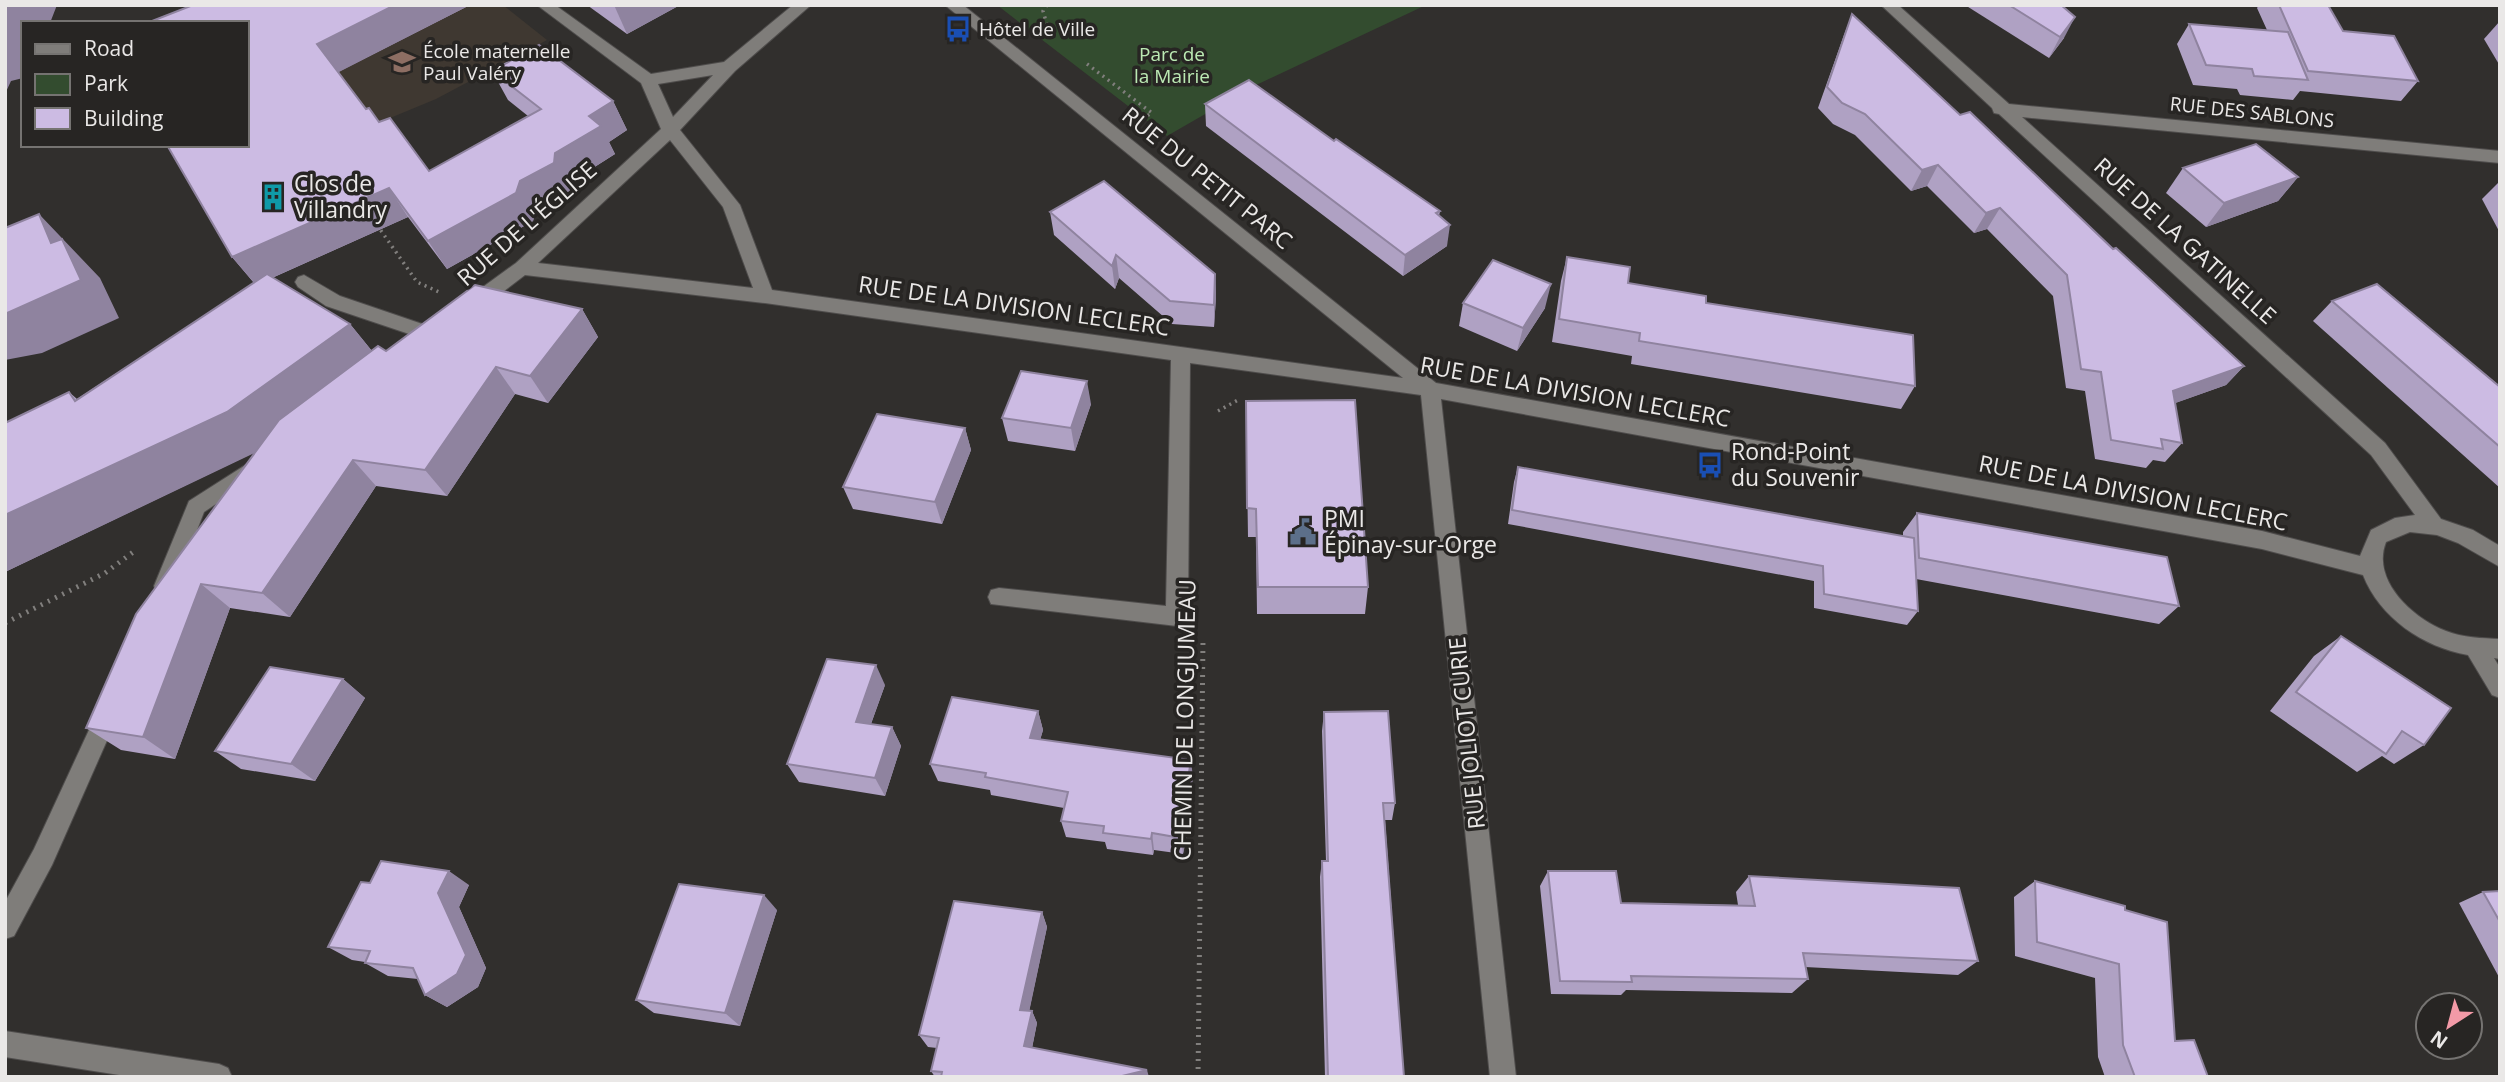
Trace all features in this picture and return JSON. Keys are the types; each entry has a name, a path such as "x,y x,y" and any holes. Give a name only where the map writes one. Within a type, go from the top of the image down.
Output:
{"street":[{"path":"545,5 648,80 670,130 732,205 765,296"},
{"name":"RUE DE L'ÉGLISE","path":"411,351 522,268 670,130 729,67 803,5"},
{"name":"RUE DU PETIT PARC","path":"953,5 1430,389"},
{"name":"RUE DE LA GATINELLE","path":"1889,5 2378,449 2434,525"},
{"path":"648,80 729,67"},
{"name":"RUE DES SABLONS","path":"2000,108 2500,157"},
{"name":"RUE DE LA DIVISION LECLERC","path":"522,268 765,296 1430,389 2262,540 2371,568"},
{"path":"304,282 332,300 433,335"},
{"path":"999,597 1177,617 1181,355"},
{"name":"RUE JOLIOT CURIE","path":"1430,389 1503,1077"},
{"path":"156,607 196,506 271,457"},
{"path":"2500,558 2459,533 2434,525 2400,525 2378,536 2372,549 2371,568 2381,591 2418,627 2441,639 2475,648 2500,649"},
{"path":"2475,648 2500,688"},
{"path":"5,927 43,857 116,695"},
{"path":"5,1044 219,1077"}],"path":[{"path":"371,216 417,282 472,305"},
{"path":"1217,412 1241,398"},
{"path":"5,623 105,573 196,506"},
{"name":"CHEMIN DE LONGJUMEAU","path":"1198,1077 1203,638"}],"shaded area":[{"name":"École maternelle Paul Valéry","path":"258,5 503,5 547,40 436,99 349,135"}],"green space":[{"name":"Parc de la Mairie","path":"997,5 1426,5 1254,86 1167,136"}],"building":[{"path":"193,5 395,5 317,44 366,109 369,108 379,122 390,118 429,171 541,109 492,71 539,45 613,101 589,116 601,126 555,153 554,163 520,181 516,193 428,241 389,188 232,257 168,147 248,147 248,21 152,21"},
{"path":"2009,5 2061,5 2075,17 2060,37"},
{"path":"2279,5 2328,5 2343,31 2394,36 2418,81 2308,71"},
{"path":"1852,14 1960,115 1970,112 2113,249 2116,248 2244,366 2173,391 2182,443 2161,439 2163,449 2111,440 2101,372 2081,369 2067,275 2000,208 1986,213 1938,165 1922,170 1865,114 1842,103 1827,87"},
{"path":"2189,24 2288,32 2308,80 2254,76 2252,69 2206,65"},
{"path":"1249,80 1334,141 1336,139 1440,211 1436,213 1450,225 1405,255 1205,104"},
{"path":"2256,144 2298,177 2224,203 2183,168"},
{"path":"1104,181 1215,274 1214,305 1170,301 1116,255 1112,266 1050,212"},
{"path":"39,214 51,243 62,239 81,280 5,314 5,228"},
{"path":"1567,257 1630,267 1628,283 1706,296 1706,303 1913,335 1915,386 1639,341 1640,333 1559,319"},
{"path":"1493,260 1551,284 1523,328 1463,303"},
{"path":"267,274 350,324 227,412 5,515 5,423 69,392 75,401"},
{"path":"2377,284 2500,387 2500,447 2332,301"},
{"path":"475,285 582,309 530,376 496,367 425,470 353,460 262,593 201,584 143,737 86,728 136,614 279,420 378,346 386,351"},
{"path":"1021,371 1087,381 1071,428 1002,418"},
{"path":"1355,400 1368,587 1258,587 1256,509 1247,508 1246,401"},
{"path":"877,414 965,428 935,502 843,487"},
{"path":"1518,467 1914,538 1918,611 1824,594 1823,566 1512,510"},
{"path":"1917,513 2167,557 2179,606 1919,558"},
{"path":"2341,636 2451,708 2424,745 2402,731 2386,754 2296,692"},
{"path":"827,659 876,665 856,722 892,727 875,778 787,764"},
{"path":"270,667 343,679 291,764 215,751"},
{"path":"952,697 1038,711 1030,738 1191,760 1186,791 1190,792 1181,838 1152,833 1151,839 1103,833 1104,826 1061,821 1068,792 985,777 986,773 930,764"},
{"path":"1388,711 1395,803 1383,803 1404,1077 1328,1077 1322,861 1328,861 1324,712"},
{"path":"381,861 449,871 438,893 466,955 457,974 425,995 413,968 365,963 370,951 328,947 361,882 370,883"},
{"path":"1548,871 1616,871 1621,903 1755,906 1749,876 1959,888 1978,961 1803,953 1808,979 1631,976 1632,982 1560,981"},
{"path":"2035,881 2125,906 2125,910 2167,922 2175,1041 2194,1040 2208,1077 2135,1077 2123,1045 2119,964 2037,942"},
{"path":"679,884 764,895 725,1013 636,1000"},
{"path":"2500,891 2500,922 2483,892"},
{"path":"954,901 1042,912 1020,1010 1032,1011 1024,1046 1147,1070 1118,1077 941,1077 942,1072 931,1071 939,1038 919,1035"}],"place":[{"name":"Hôtel de Ville","path":"958,29"},
{"name":"École maternelle Paul Valéry","path":"402,62"},
{"name":"Clos de Villandry","path":"273,197"},
{"name":"Rond-Point du Souvenir","path":"1710,465"},
{"name":"PMI Épinay-sur-Orge","path":"1303,532"}]}
